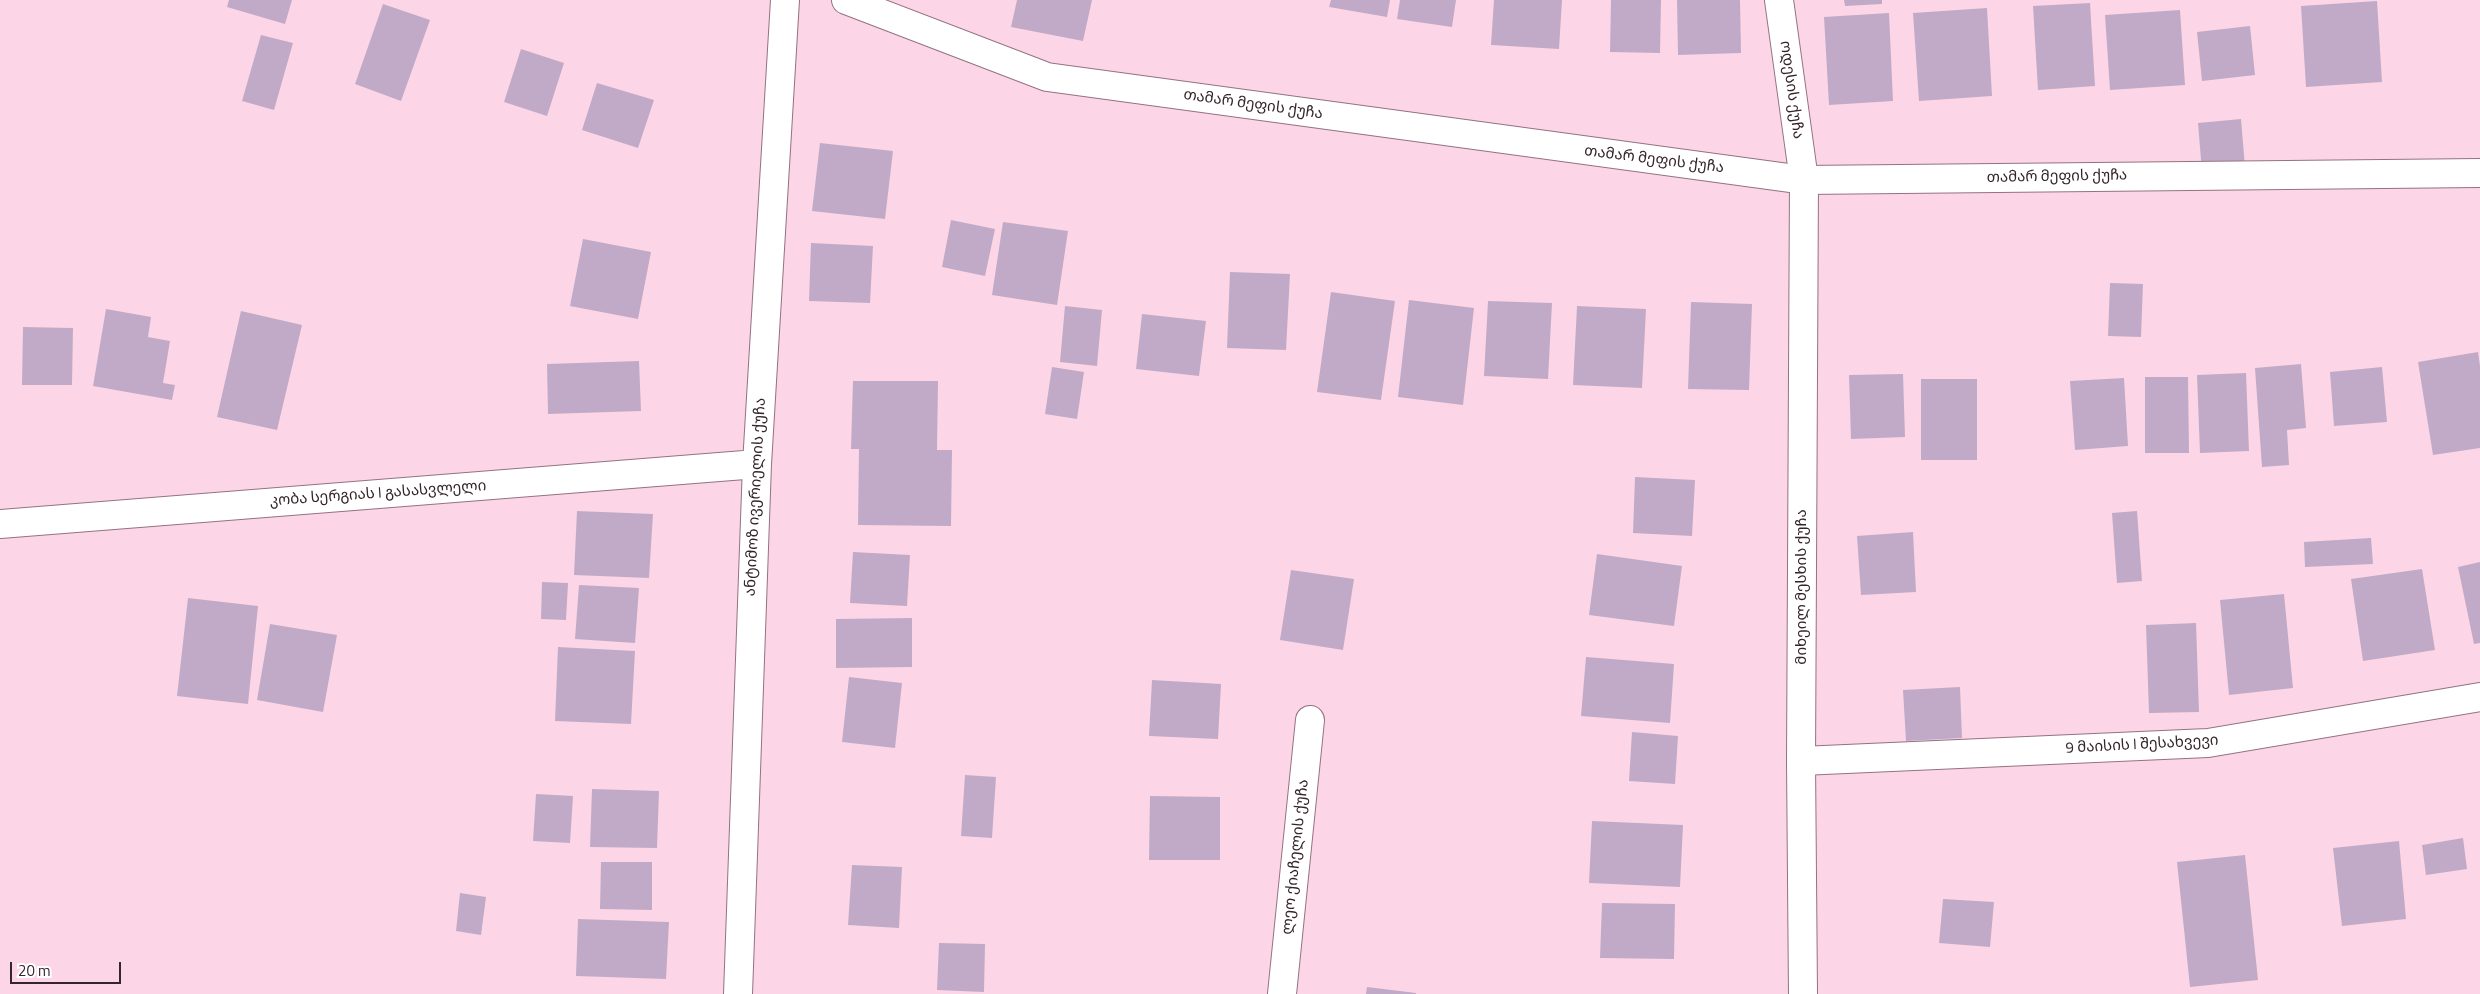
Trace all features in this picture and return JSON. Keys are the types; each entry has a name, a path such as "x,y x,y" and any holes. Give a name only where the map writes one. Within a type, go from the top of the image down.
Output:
{"street":[{"name":"ანტიმოზ ივერიელის ქუჩა","path":"738,994 757,464 785,0"},
{"name":"თამარ მეფის ქუჩა","path":"846,0 1047,78 1804,180 2480,173"},
{"name":"ოდესის ქუჩა","path":"1779,0 1804,180"},
{"name":"მიხეილ მესხის ქუჩა","path":"1803,994 1800,761 1804,180"},
{"name":"კობა სერგიას I გასასვლელი","path":"0,524 757,464"},
{"name":"9 მაისის I შესახვევი","path":"1800,761 2208,743 2480,697"},
{"name":"ლეო ქიაჩელის ქუჩა","path":"1282,994 1310,720"}],"building":[{"path":"229,0 292,0 285,24 227,7"},
{"path":"1017,0 1092,0 1083,41 1011,27"},
{"path":"1331,0 1390,0 1387,17 1329,7"},
{"path":"1400,0 1456,0 1452,27 1397,19"},
{"path":"1494,0 1562,0 1559,49 1491,45"},
{"path":"1611,0 1661,0 1660,53 1610,52"},
{"path":"1677,0 1740,0 1741,53 1678,55"},
{"path":"1844,0 1882,0 1882,4 1845,6"},
{"path":"2377,1 2382,82 2306,87 2301,6"},
{"path":"2090,3 2095,86 2038,90 2033,6"},
{"path":"383,4 430,20 401,101 355,84"},
{"path":"1987,8 1992,96 1919,101 1913,13"},
{"path":"2180,10 2185,85 2110,90 2105,15"},
{"path":"1889,13 1893,101 1829,105 1824,17"},
{"path":"2250,26 2255,75 2202,81 2197,32"},
{"path":"261,35 293,43 274,110 242,101"},
{"path":"521,49 564,63 547,116 504,102"},
{"path":"597,83 654,100 638,148 582,130"},
{"path":"2241,119 2245,167 2202,172 2198,123"},
{"path":"820,143 893,151 885,219 812,211"},
{"path":"951,220 995,229 985,276 942,267"},
{"path":"1003,222 1068,231 1057,305 992,295"},
{"path":"583,239 651,252 638,319 570,306"},
{"path":"811,243 873,246 870,303 809,301"},
{"path":"1230,272 1290,274 1286,350 1227,348"},
{"path":"2110,283 2143,284 2141,337 2108,336"},
{"path":"1331,292 1395,301 1381,400 1317,392"},
{"path":"1409,300 1474,308 1463,405 1398,397"},
{"path":"1488,301 1552,303 1548,379 1484,376"},
{"path":"1691,302 1752,304 1749,390 1688,389"},
{"path":"1065,306 1102,310 1097,366 1060,362"},
{"path":"1577,306 1646,309 1642,388 1573,385"},
{"path":"106,309 151,317 148,337 170,341 163,383 175,385 172,400 93,386"},
{"path":"241,311 302,325 277,430 217,417"},
{"path":"1142,314 1206,321 1199,376 1136,369"},
{"path":"23,327 73,328 72,385 22,385"},
{"path":"2478,352 2480,366 2480,448 2433,455 2418,362"},
{"path":"639,361 641,411 548,414 547,364"},
{"path":"2301,364 2306,428 2287,430 2289,465 2262,467 2255,368"},
{"path":"1052,367 1084,372 1077,419 1045,414"},
{"path":"2382,367 2387,422 2334,426 2330,372"},
{"path":"2246,373 2249,451 2200,453 2197,375"},
{"path":"1903,374 1905,437 1851,439 1849,375"},
{"path":"2145,377 2188,377 2189,453 2145,453"},
{"path":"2124,378 2128,446 2075,450 2070,381"},
{"path":"1921,379 1977,379 1977,460 1921,460"},
{"path":"853,381 938,381 937,450 952,450 951,526 858,525 859,449 851,449"},
{"path":"1635,477 1695,480 1692,536 1633,533"},
{"path":"577,511 653,514 649,578 574,575"},
{"path":"2137,511 2142,581 2117,583 2112,513"},
{"path":"1913,532 1916,592 1861,595 1857,536"},
{"path":"2371,538 2373,564 2305,567 2304,542"},
{"path":"853,552 910,555 907,606 850,603"},
{"path":"1597,554 1682,566 1674,626 1589,615"},
{"path":"2480,562 2480,643 2474,644 2458,567"},
{"path":"2422,569 2435,650 2363,661 2351,579"},
{"path":"1291,570 1354,579 1343,650 1280,640"},
{"path":"542,582 568,583 566,620 541,619"},
{"path":"579,585 639,588 635,643 575,639"},
{"path":"2284,594 2293,688 2229,695 2220,600"},
{"path":"188,598 258,606 248,704 177,696"},
{"path":"912,618 912,667 836,668 836,619"},
{"path":"2196,623 2199,712 2149,713 2146,625"},
{"path":"270,624 337,635 323,712 257,700"},
{"path":"558,647 635,651 631,724 555,721"},
{"path":"1586,657 1674,664 1670,723 1581,716"},
{"path":"849,677 902,683 895,748 842,742"},
{"path":"1152,680 1221,684 1218,739 1149,736"},
{"path":"1960,687 1962,738 1906,741 1903,690"},
{"path":"1632,732 1678,736 1675,784 1629,781"},
{"path":"965,775 996,777 992,838 961,836"},
{"path":"592,789 659,791 657,848 590,847"},
{"path":"536,794 573,796 570,843 533,841"},
{"path":"1150,796 1220,797 1220,860 1149,860"},
{"path":"1592,821 1683,825 1680,887 1589,883"},
{"path":"2463,838 2467,869 2426,875 2422,845"},
{"path":"2399,841 2406,919 2342,926 2333,848"},
{"path":"2245,855 2258,980 2190,987 2177,862"},
{"path":"601,862 652,862 652,910 600,909"},
{"path":"852,865 902,867 899,928 848,925"},
{"path":"460,893 486,897 481,935 456,931"},
{"path":"1943,899 1994,902 1990,947 1939,943"},
{"path":"1602,903 1675,904 1674,959 1600,958"},
{"path":"578,919 669,922 666,979 576,976"},
{"path":"939,943 985,944 984,992 937,990"},
{"path":"1367,987 1416,993 1416,994 1366,994"}]}
